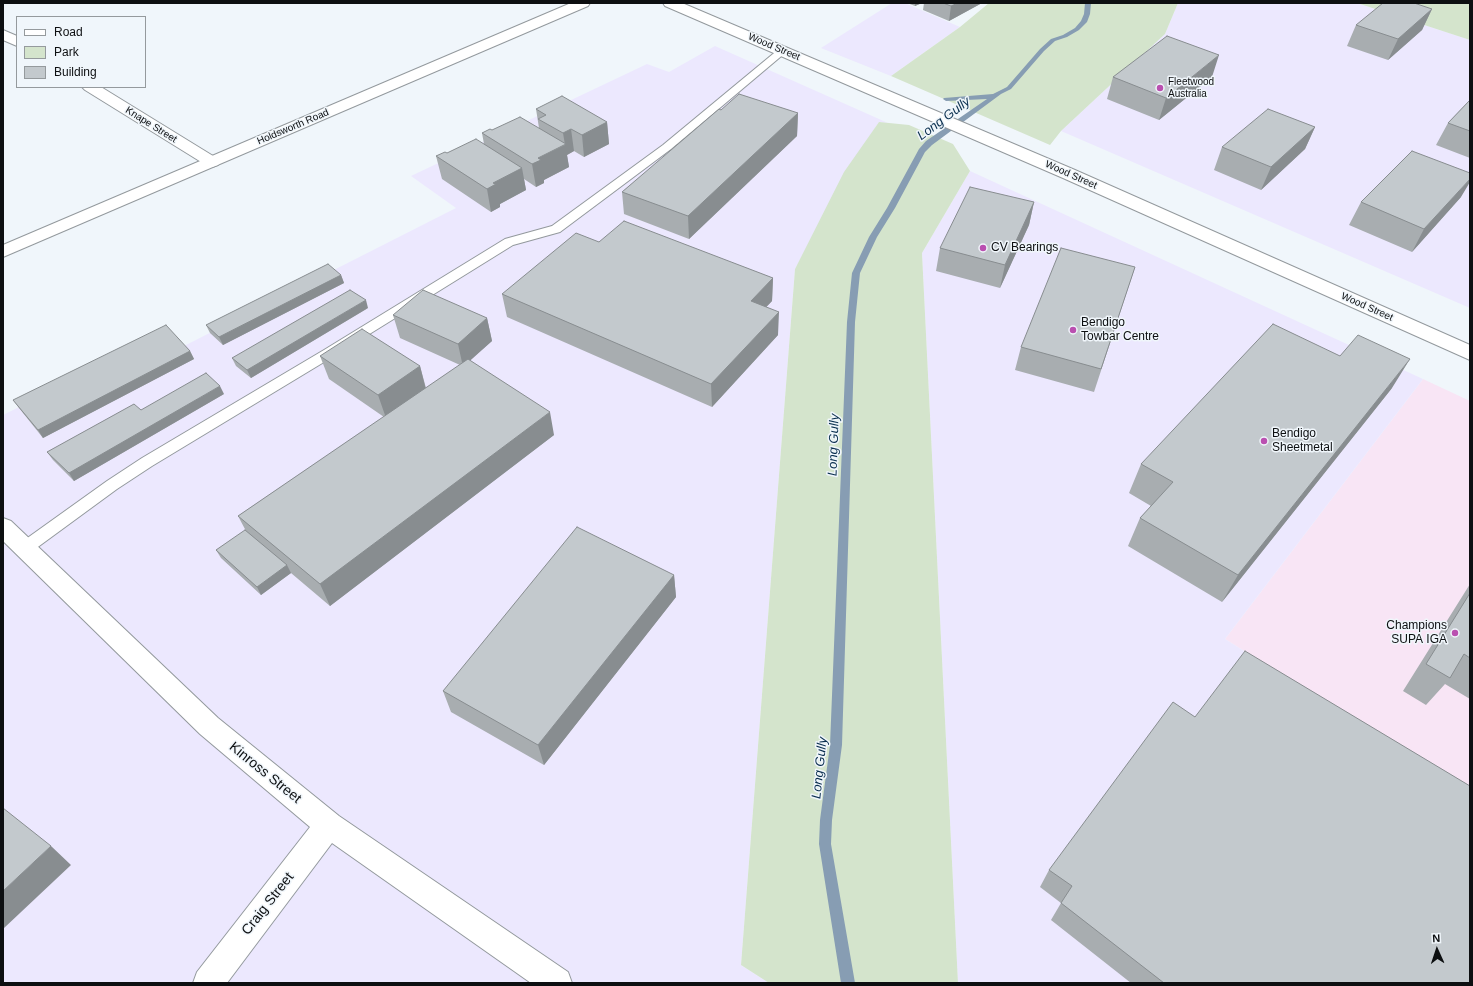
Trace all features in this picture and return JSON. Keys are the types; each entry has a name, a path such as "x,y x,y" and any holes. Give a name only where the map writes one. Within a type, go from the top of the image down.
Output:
{"street":[{"name":"Holdsworth Road","path":"3,252 582,3"},
{"name":"Wood Street","path":"670,3 1069,174 1470,353"},
{"path":"3,34 16,41"},
{"name":"Knape Street","path":"92,88 212,162"},
{"name":"Kinross Street","path":"3,527 209,726 329,825 557,983"},
{"name":"Craig Street","path":"208,983 329,825"}],"lane":[{"path":"25,548 112,485 147,462 329,353 509,242 556,229 667,147 782,51"}],"shaded area":[{"path":"892,3 905,3 960,27 891,76 821,48"},
{"path":"1178,3 1357,3 1470,40 1470,308 1061,131 1165,34"},
{"path":"715,46 888,123 879,122 863,147 795,269 741,965 769,983 3,983 3,415 170,332 184,346 456,208 411,176 647,64 669,72"},
{"path":"970,171 1423,379 1225,639 1470,793 1470,983 958,983 922,253"},
{"path":"1423,379 1470,401 1470,793 1225,639"}],"green space":[{"path":"989,3 1178,3 1165,34 1061,131 1050,145 891,76 960,27"},
{"path":"1357,3 1470,3 1470,40"},
{"path":"879,122 909,125 953,144 970,171 922,253 958,983 769,983 741,965 795,269 844,172"}],"building":[{"path":"943,3 958,3 951,6"},
{"path":"1383,3 1414,3 1432,9 1398,39 1356,25"},
{"path":"1167,36 1219,55 1166,98 1113,77"},
{"path":"739,94 798,113 688,216 622,192 719,109 721,110"},
{"path":"562,96 607,122 582,135 571,129 563,133 538,119 546,115 536,109"},
{"path":"1470,100 1470,131 1448,123"},
{"path":"1268,109 1315,127 1271,167 1222,147"},
{"path":"520,117 566,144 538,158 541,160 532,164 482,133"},
{"path":"476,139 522,168 493,183 496,184 487,189 436,156 445,152 447,153"},
{"path":"1412,151 1470,173 1470,179 1424,229 1361,202"},
{"path":"970,187 1034,202 1005,265 940,248"},
{"path":"624,221 773,278 751,301 779,312 711,384 502,294 576,233 599,242"},
{"name":"Bendigo Towbar Centre","path":"1061,248 1135,267 1101,369 1021,347"},
{"path":"328,264 341,275 219,337 206,325"},
{"path":"350,290 366,300 247,370 232,358"},
{"path":"423,290 487,318 458,344 393,315"},
{"name":"Bendigo Sheetmetal","path":"1273,324 1340,356 1358,335 1410,359 1238,575 1140,518 1173,482 1141,464"},
{"path":"166,325 190,351 38,430 13,400"},
{"path":"362,329 420,366 378,395 320,356"},
{"path":"468,359 550,412 320,584 238,516"},
{"path":"206,373 220,386 69,473 47,452 134,404 141,410"},
{"path":"577,527 674,575 538,745 443,691"},
{"path":"245,530 287,565 257,587 216,550"},
{"path":"1470,593 1470,658 1464,654 1450,678 1426,664"},
{"path":"1245,651 1470,786 1470,983 1164,983 1061,903 1072,886 1049,870 1173,702 1195,717"},
{"path":"3,808 51,846 3,891"}],"waterway":[{"name":"Long Gully","path":"848,983 825,844 826,820 836,745 851,322 856,273 873,237 891,208 922,151 929,143 999,93 1009,88 1042,50 1053,40 1065,36 1077,29 1084,22 1087,14 1088,3"},
{"path":"946,99 994,96"}],"place":[{"name":"Fleetwood Australia","path":"1160,88"},
{"name":"CV Bearings","path":"983,248"},
{"name":"Bendigo Towbar Centre","path":"1073,330"},
{"name":"Bendigo Sheetmetal","path":"1264,441"},
{"name":"Champions SUPA IGA","path":"1455,633"}]}
